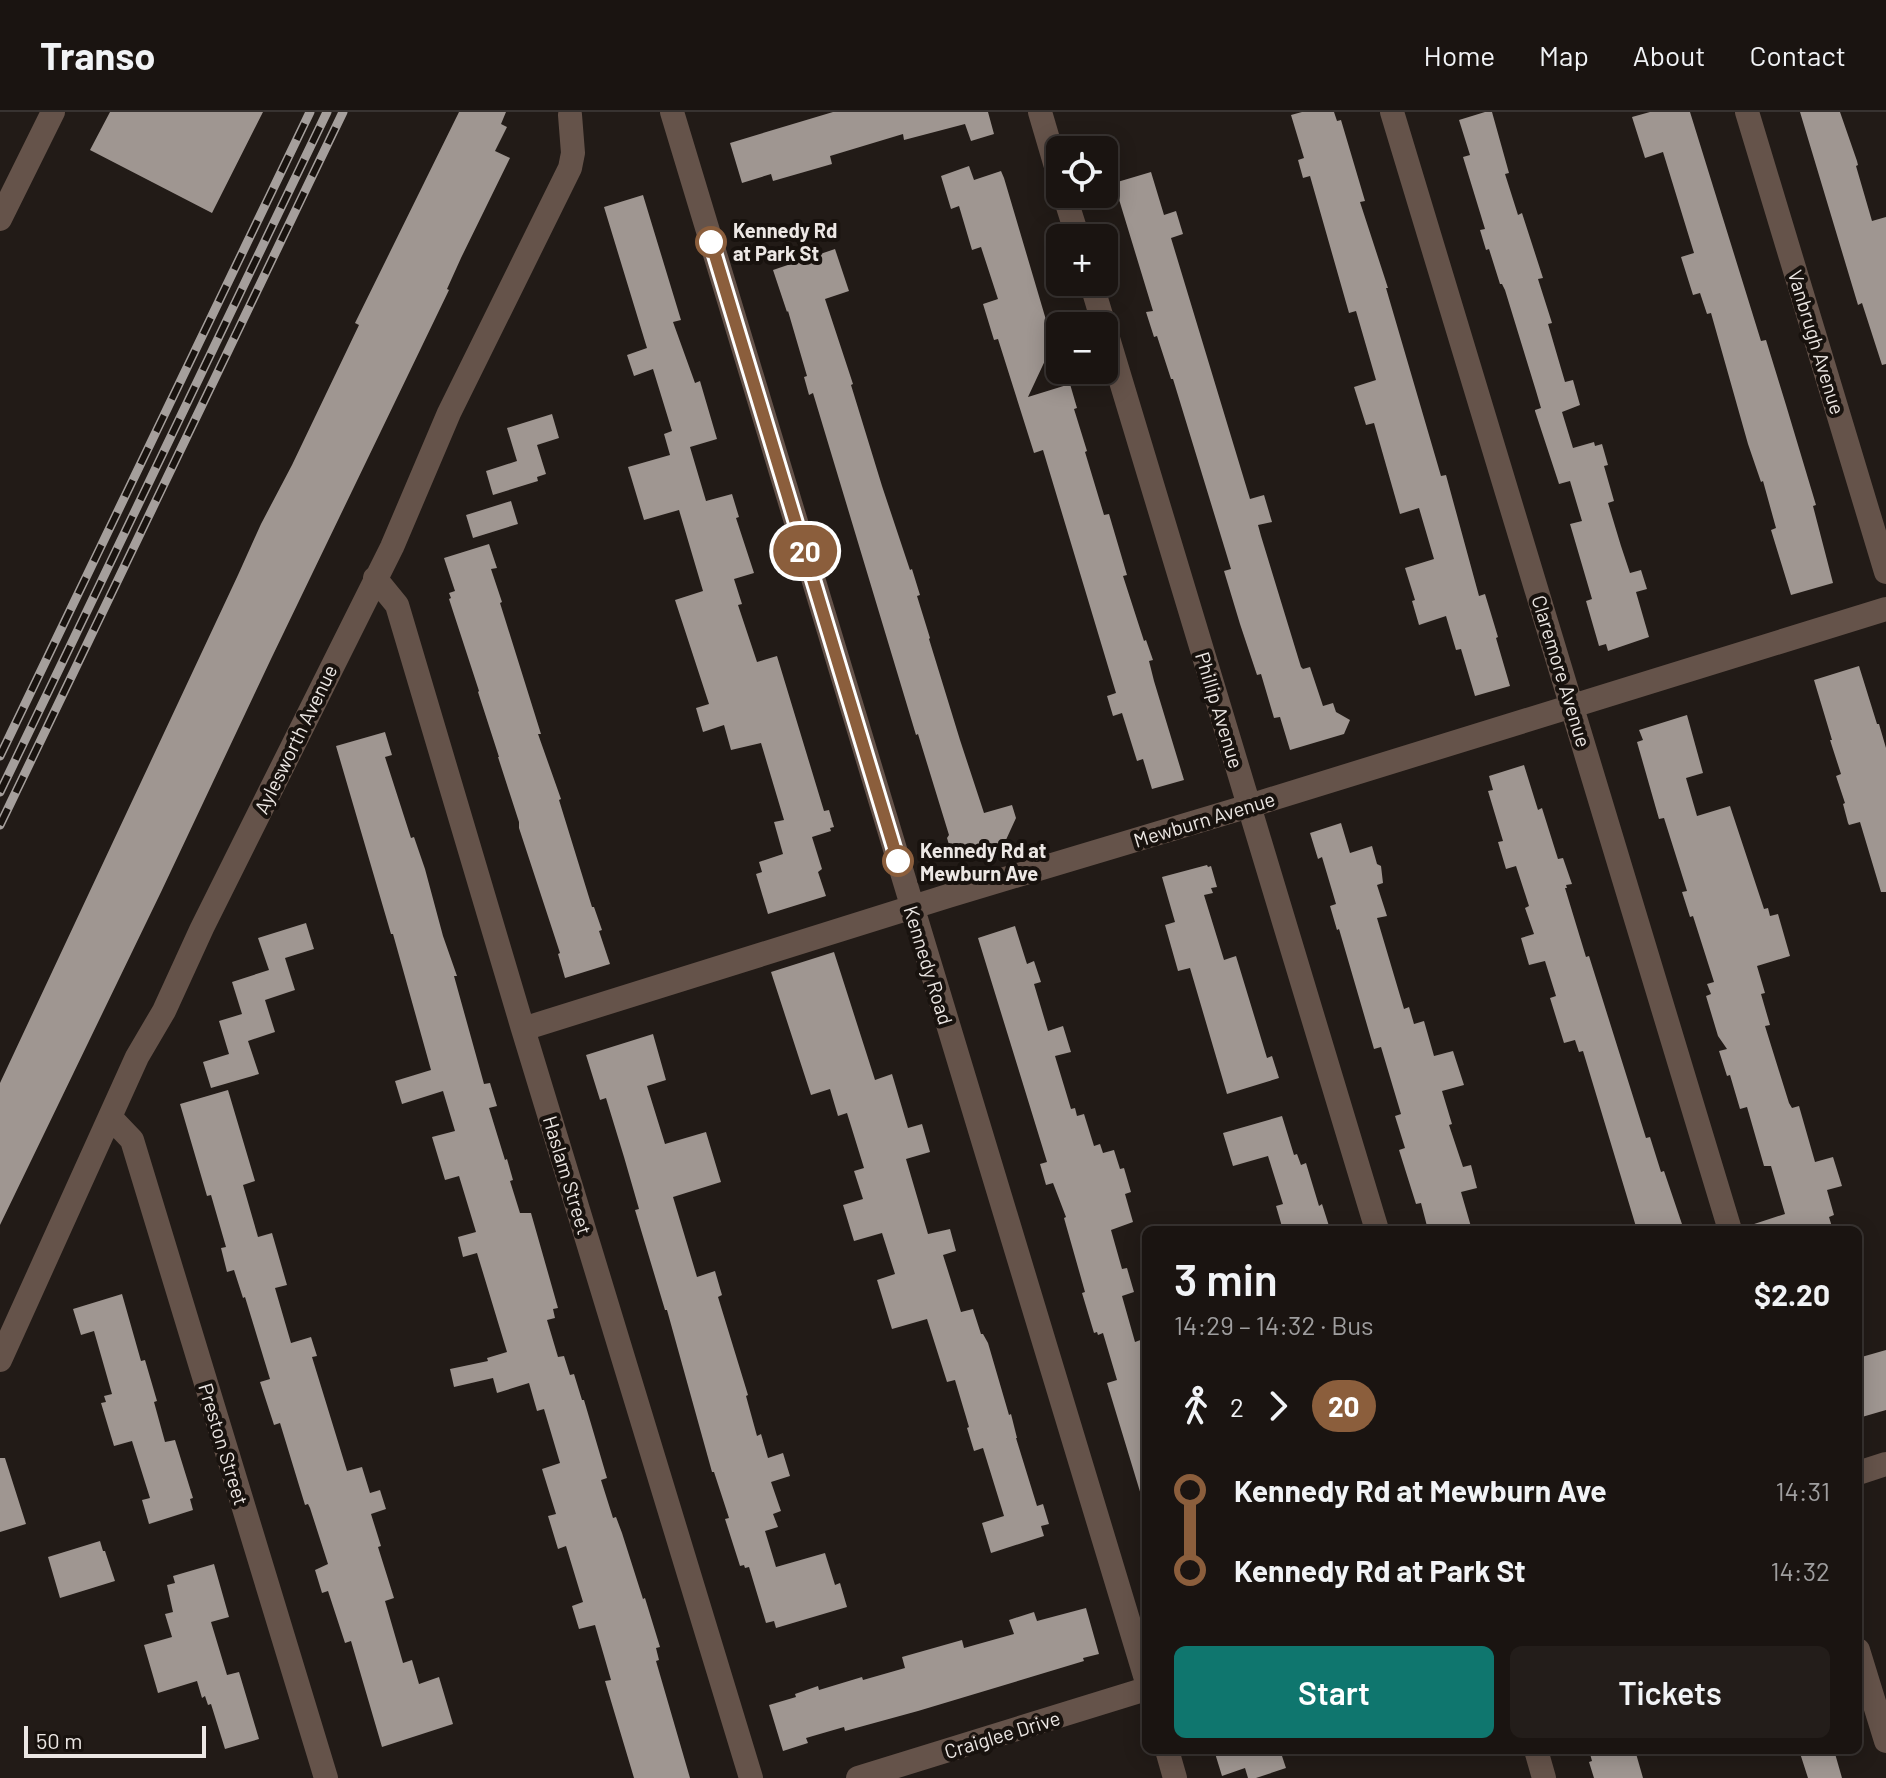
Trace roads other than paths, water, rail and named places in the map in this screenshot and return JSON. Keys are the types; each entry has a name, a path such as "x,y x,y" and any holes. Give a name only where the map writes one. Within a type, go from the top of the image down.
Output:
{"street":[{"path":"0,219 53,112"},
{"name":"Kennedy Road","path":"672,112 1142,1666"},
{"path":"1040,112 1047,136"},
{"name":"Claremore Avenue","path":"1392,112 1729,1226"},
{"name":"Vanbrugh Avenue","path":"1747,112 1886,572"},
{"name":"Aylesworth Avenue","path":"0,1360 137,1057 164,1011 403,521 449,413 570,168 573,153 570,115"},
{"name":"Phillip Avenue","path":"1095,296 1376,1226"},
{"name":"Haslam Street","path":"375,578 397,605 751,1778"},
{"name":"Mewburn Avenue","path":"523,1029 1886,609"},
{"name":"Preston Street","path":"111,1118 132,1140 326,1778"},
{"path":"1862,1472 1886,1464"},
{"path":"1862,1663 1886,1741"},
{"name":"Craiglee Drive","path":"858,1778 1142,1690"},
{"path":"1168,1754 1175,1778"},
{"path":"1537,1754 1544,1778"}],"railway":[{"path":"0,756 310,112"},
{"path":"0,792 327,112"},
{"path":"0,825 343,112"}],"place":[{"name":"Kennedy Rd at Park St","path":"711,242"},
{"name":"Kennedy Rd at Mewburn Ave","path":"898,861"}]}
